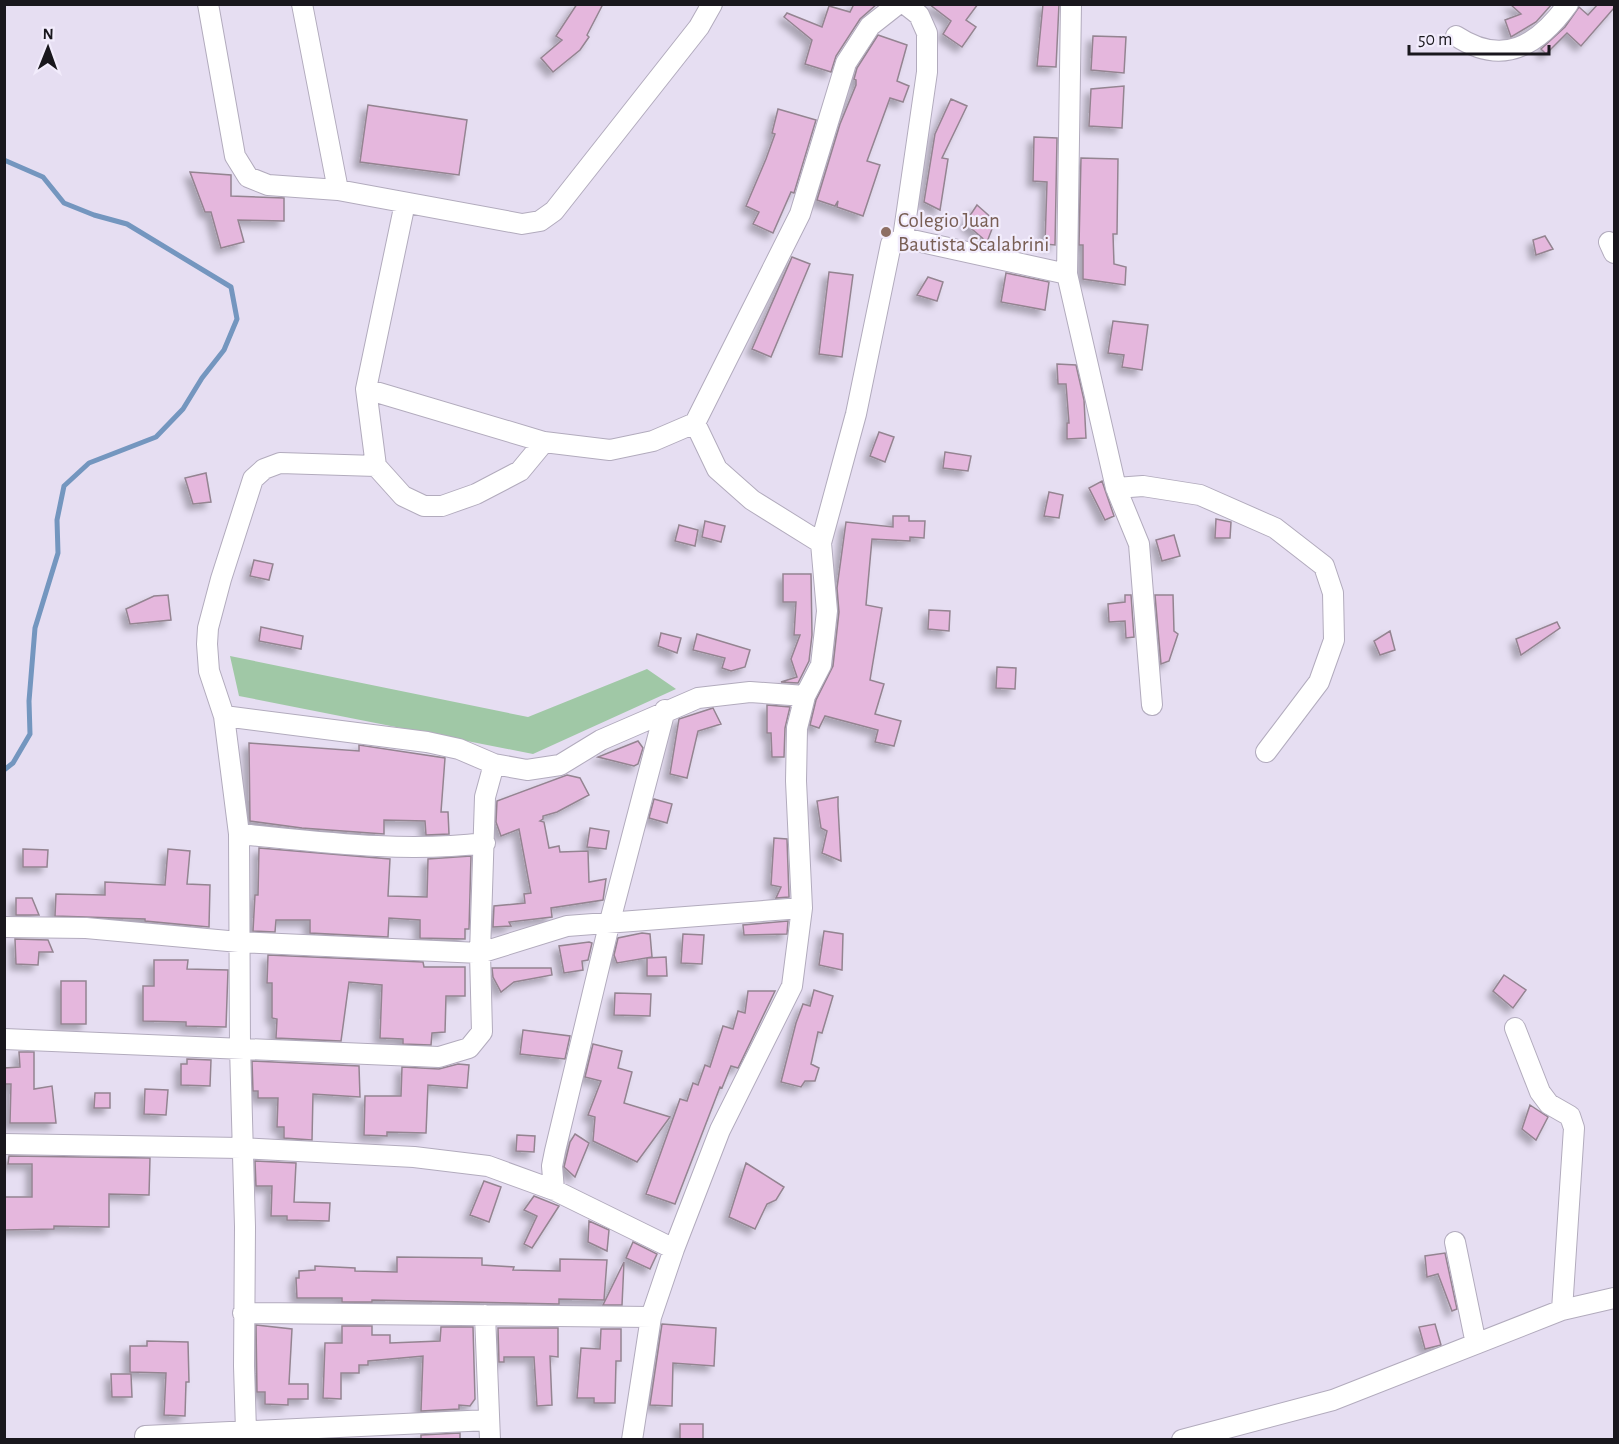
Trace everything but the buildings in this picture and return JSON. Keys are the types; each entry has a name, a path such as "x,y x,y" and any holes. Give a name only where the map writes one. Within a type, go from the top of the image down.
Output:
{"street":[{"path":"208,4 235,156 248,177 268,185 338,190 522,224 540,221 554,211 699,27 712,4"},
{"path":"302,4 338,190"},
{"path":"366,390 544,442 610,450 653,441 695,423 800,214 846,63 870,26 898,4"},
{"path":"903,238 927,72 927,33 919,15 905,4"},
{"path":"1071,4 1067,274 1116,488 1140,544 1152,705"},
{"path":"1456,36 1473,47 1506,52 1539,38 1568,4"},
{"path":"405,203 366,390 376,466 403,496 424,506 442,506 476,494 520,471 544,442"},
{"path":"632,1440 651,1317 674,1249 720,1130 792,986 802,908 797,728 805,696 821,665 827,611 820,543 856,414 891,244 903,238 1067,274"},
{"path":"695,423 717,469 752,500 820,543"},
{"path":"246,1431 243,1313 245,1227 241,1148 238,942 239,834 224,716 209,671 208,628 254,479 264,469 280,464 376,466"},
{"path":"1116,488 1143,486 1200,495 1275,528 1324,566 1333,593 1334,640 1319,682 1266,752"},
{"path":"224,716 428,742 459,749 494,764 527,770 560,765 601,740 665,710 698,698 750,692 805,696"},
{"path":"554,1190 552,1166 555,1151 610,921 665,710"},
{"path":"4,1039 439,1057 469,1048 482,1032 480,953 485,797 494,764"},
{"path":"239,834 368,847 442,848 485,843"},
{"path":"4,927 86,928 238,942 480,953 567,926 802,908"},
{"path":"1515,1028 1540,1092 1549,1104 1570,1116 1574,1128 1562,1310"},
{"path":"4,1144 241,1148 414,1157 488,1166 554,1190 674,1249"},
{"path":"1455,1242 1476,1344"},
{"path":"1182,1440 1333,1400 1562,1310 1614,1298"},
{"path":"243,1313 651,1317"},
{"path":"145,1436 246,1431 490,1430 485,1316"}],"green space":[{"path":"230,656 528,717 647,669 676,689 533,754 239,696"}],"waterway":[{"path":"4,160 43,177 64,203 94,215 127,224 231,287 237,319 224,350 202,378 183,409 156,437 89,463 64,486 57,520 58,553 35,628 29,701 30,734 13,763 4,770"}],"place":[{"name":"Colegio Juan Bautista Scalabrini","path":"886,232"}]}
